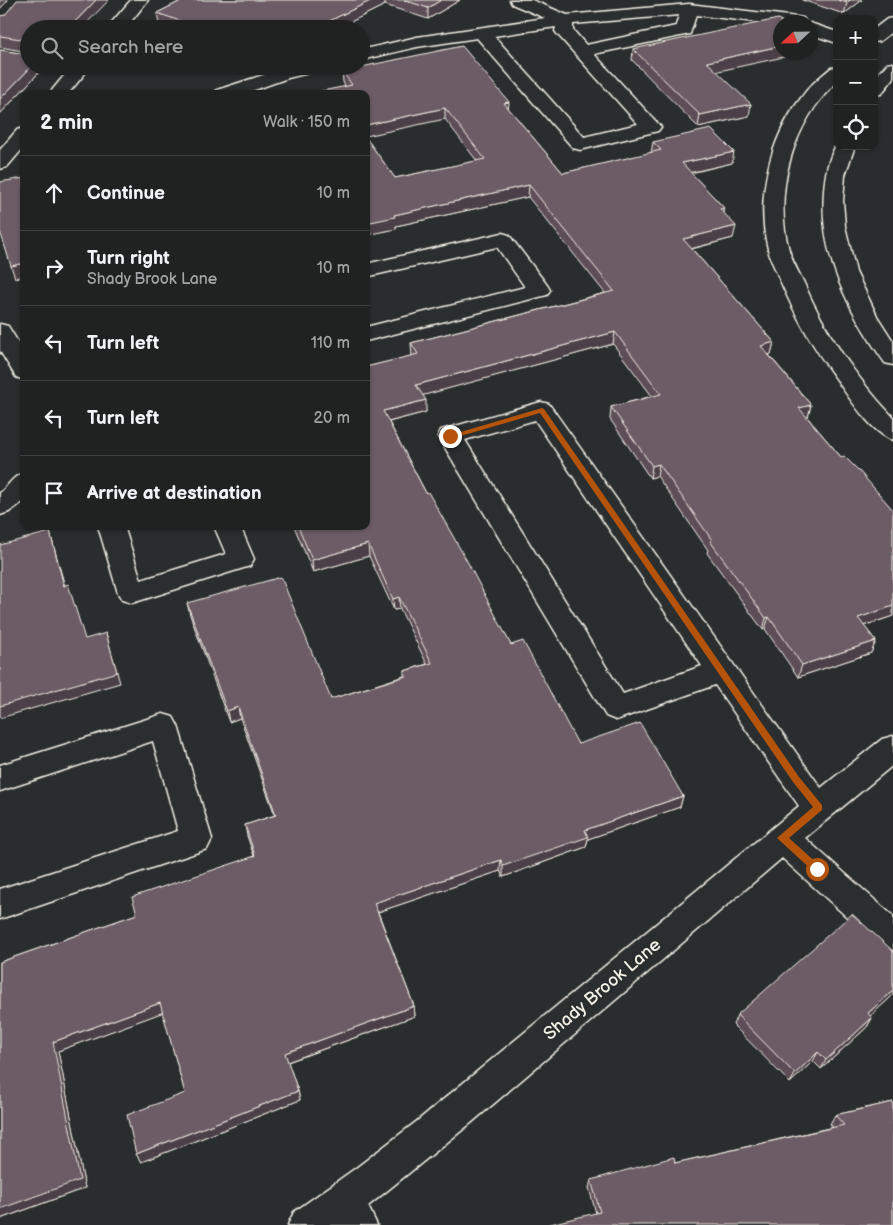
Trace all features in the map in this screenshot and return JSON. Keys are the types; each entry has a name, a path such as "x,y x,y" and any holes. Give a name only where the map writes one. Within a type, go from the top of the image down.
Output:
{"street":[{"path":"123,20 140,0"},
{"path":"518,0 562,19"},
{"path":"562,19 587,0"},
{"path":"582,51 684,30 689,9"},
{"path":"370,53 417,42 562,19 689,9 773,18"},
{"path":"481,32 580,144 651,127 564,30 562,19"},
{"path":"878,34 893,23"},
{"path":"818,31 833,37"},
{"path":"878,53 893,58"},
{"path":"878,85 893,68"},
{"path":"61,90 74,75"},
{"path":"236,90 279,75"},
{"path":"833,76 805,104 790,132 779,164 773,204 778,248 801,305 831,356 873,411 893,432"},
{"path":"0,163 20,139"},
{"path":"844,150 835,174 837,246 848,283 869,325 893,358"},
{"path":"0,170 20,163"},
{"path":"370,270 502,238 539,290 370,333"},
{"path":"0,331 20,365"},
{"path":"721,671 616,708 450,436 542,410 796,780 819,808"},
{"path":"0,506 16,494 20,488"},
{"path":"111,530 132,593 241,559 229,530"},
{"path":"0,778 163,726 196,839 0,904"},
{"name":"Shady Brook Lane","path":"307,1225 351,1213 447,1120 782,838 893,748"},
{"path":"782,838 893,937"}],"building":[{"path":"17,0 96,0 77,20 20,20 20,39 0,36 0,16 5,15"},
{"path":"183,0 372,0 331,20 177,20 157,13"},
{"path":"404,0 441,0 428,8"},
{"path":"838,0 850,0 847,3"},
{"path":"773,20 773,48 707,62 751,104 700,115 633,49"},
{"path":"462,46 509,102 504,103 563,173 661,150 653,142 711,129 734,152 682,163 724,208 720,209 736,226 683,239 774,342 761,346 811,405 799,408 841,457 844,456 860,472 893,510 893,606 858,618 876,641 802,665 769,617 766,618 710,541 712,540 659,464 652,466 611,407 661,394 615,332 416,385 426,400 383,411 426,493 428,492 467,561 511,645 523,641 578,744 640,723 683,796 585,830 588,837 503,866 501,860 374,903 414,1006 285,1053 298,1091 136,1154 127,1115 185,1093 160,1003 53,1042 80,1180 0,1209 0,962 137,914 132,897 255,856 245,825 276,815 238,707 227,711 187,603 281,577 331,699 406,676 404,671 432,663 399,597 393,599 368,544 312,560 300,530 370,530 370,366 418,354 411,343 614,291 529,185 394,215 395,217 370,222 370,144 395,178 485,159 445,108 370,124 370,90 327,90 352,85 345,75 370,75 370,65"},
{"path":"0,50 20,53 20,75 23,75 0,99"},
{"path":"20,179 20,264 11,266 0,231 0,182"},
{"path":"50,532 64,586 68,584 85,639 106,633 117,672 0,706 0,545"},
{"path":"852,914 893,951 893,991 868,1013 872,1018 826,1060 818,1052 795,1074 737,1015"},
{"path":"893,1102 893,1225 546,1225 600,1212 591,1180 674,1157 675,1163 844,1125 835,1115"}],"route":[{"path":"450,436 542,410 796,780 819,808 782,838 817,869"}]}
